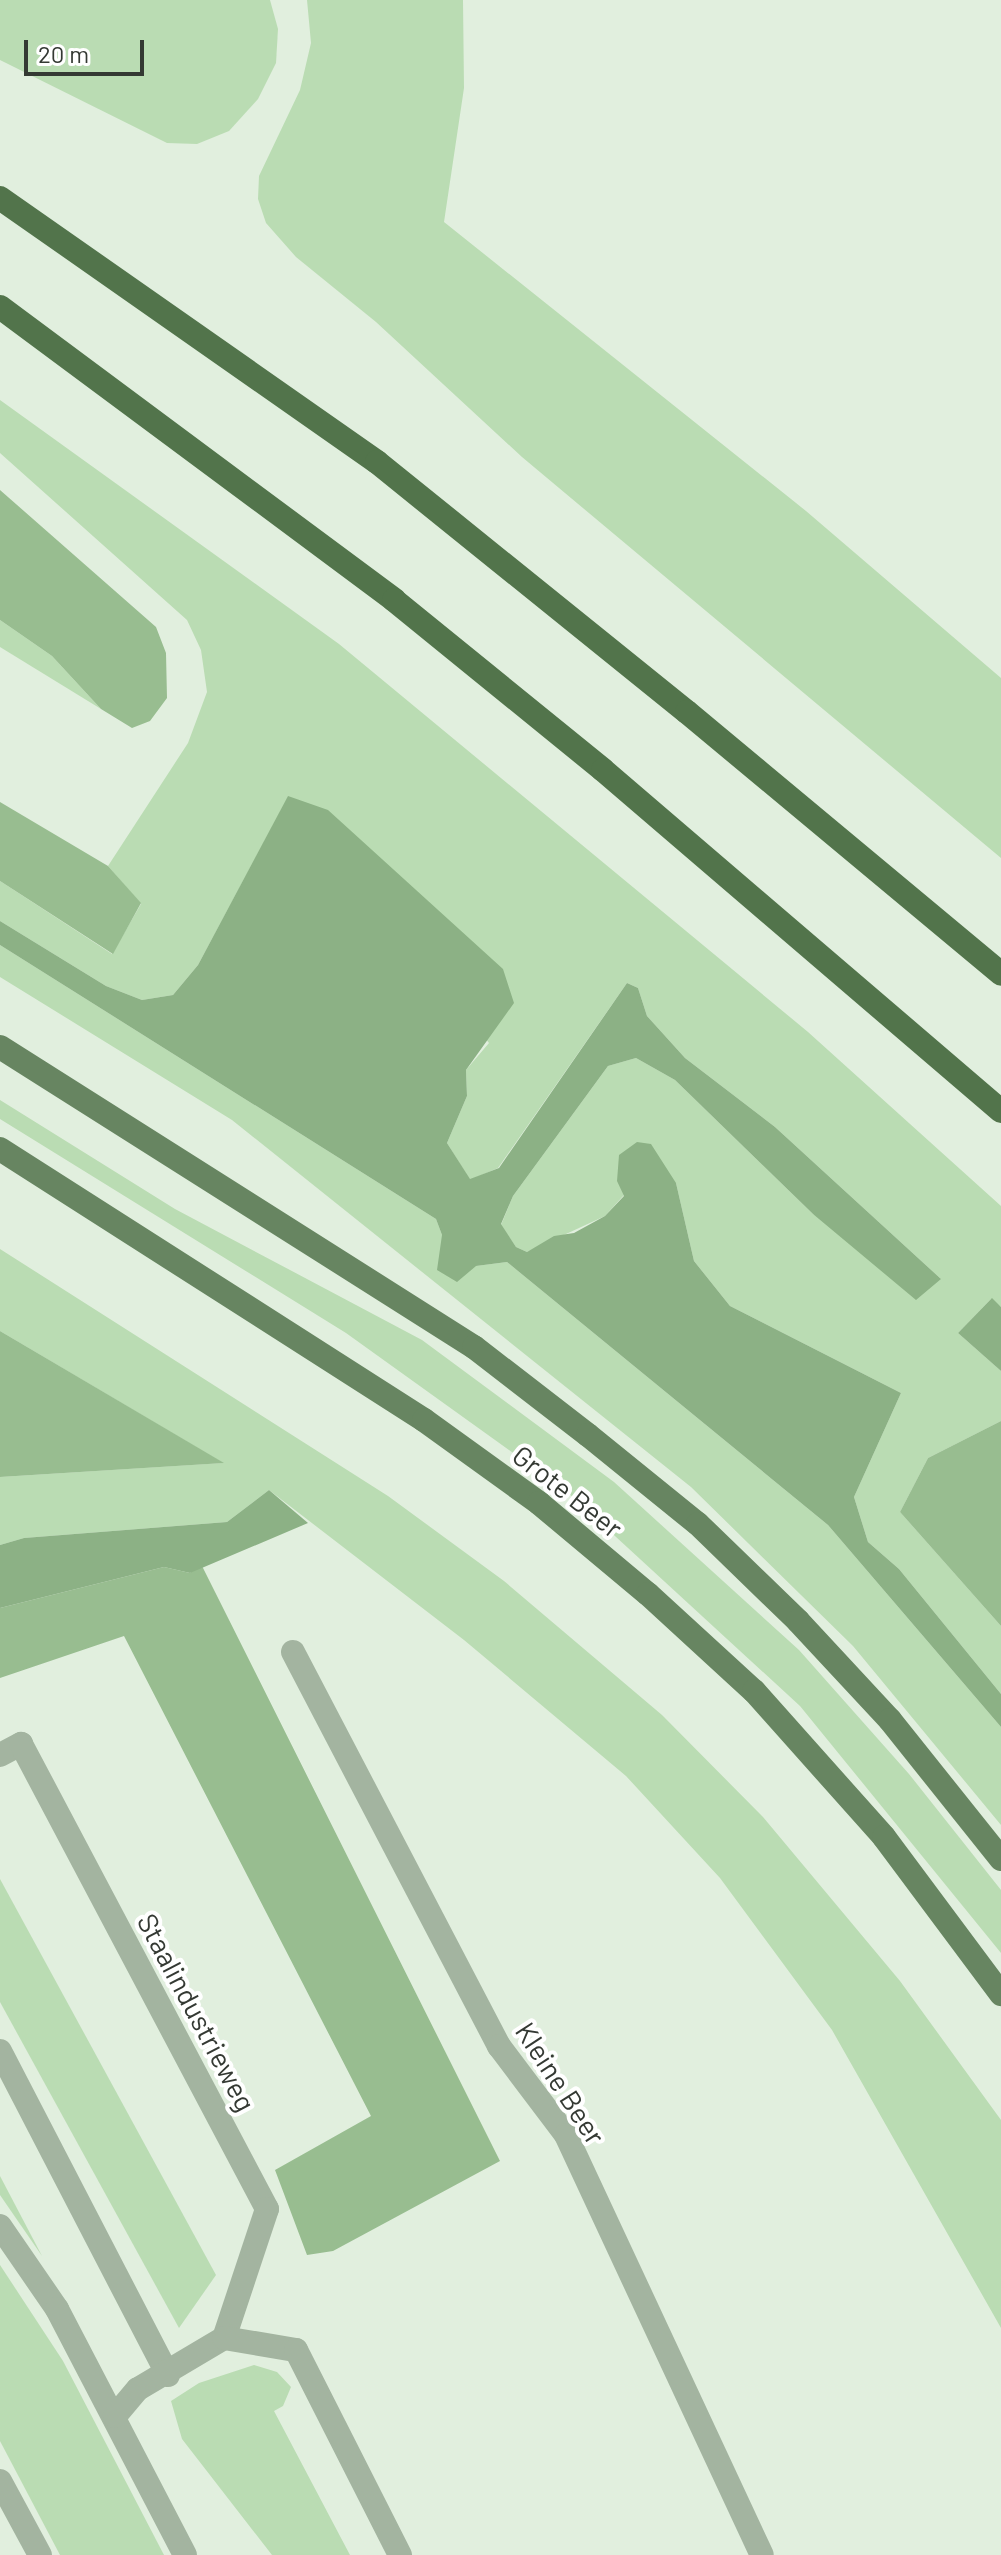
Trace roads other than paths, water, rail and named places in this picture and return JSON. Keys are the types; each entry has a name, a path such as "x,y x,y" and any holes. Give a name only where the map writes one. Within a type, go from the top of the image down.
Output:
{"highway":[{"path":"0,198 377,462 699,721 1001,974"},
{"path":"0,307 394,600 603,770 1001,1111"}],"main road":[{"name":"Grote Beer","path":"0,1047 474,1347 698,1524 798,1621 890,1720 1001,1859"},
{"name":"Grote Beer","path":"0,1149 424,1420 539,1503 648,1594 754,1691 874,1826 1001,1994"}],"street":[{"name":"Kleine Beer","path":"293,1652 499,2046 566,2135 762,2555"},
{"name":"Staalindustrieweg","path":"0,1755 21,1744 267,2209 224,2338"},
{"path":"0,2051 168,2375"},
{"path":"0,2226 57,2309 185,2555"},
{"path":"115,2416 138,2389 168,2375 224,2338 296,2350 400,2555"},
{"path":"0,2481 40,2555"}]}
